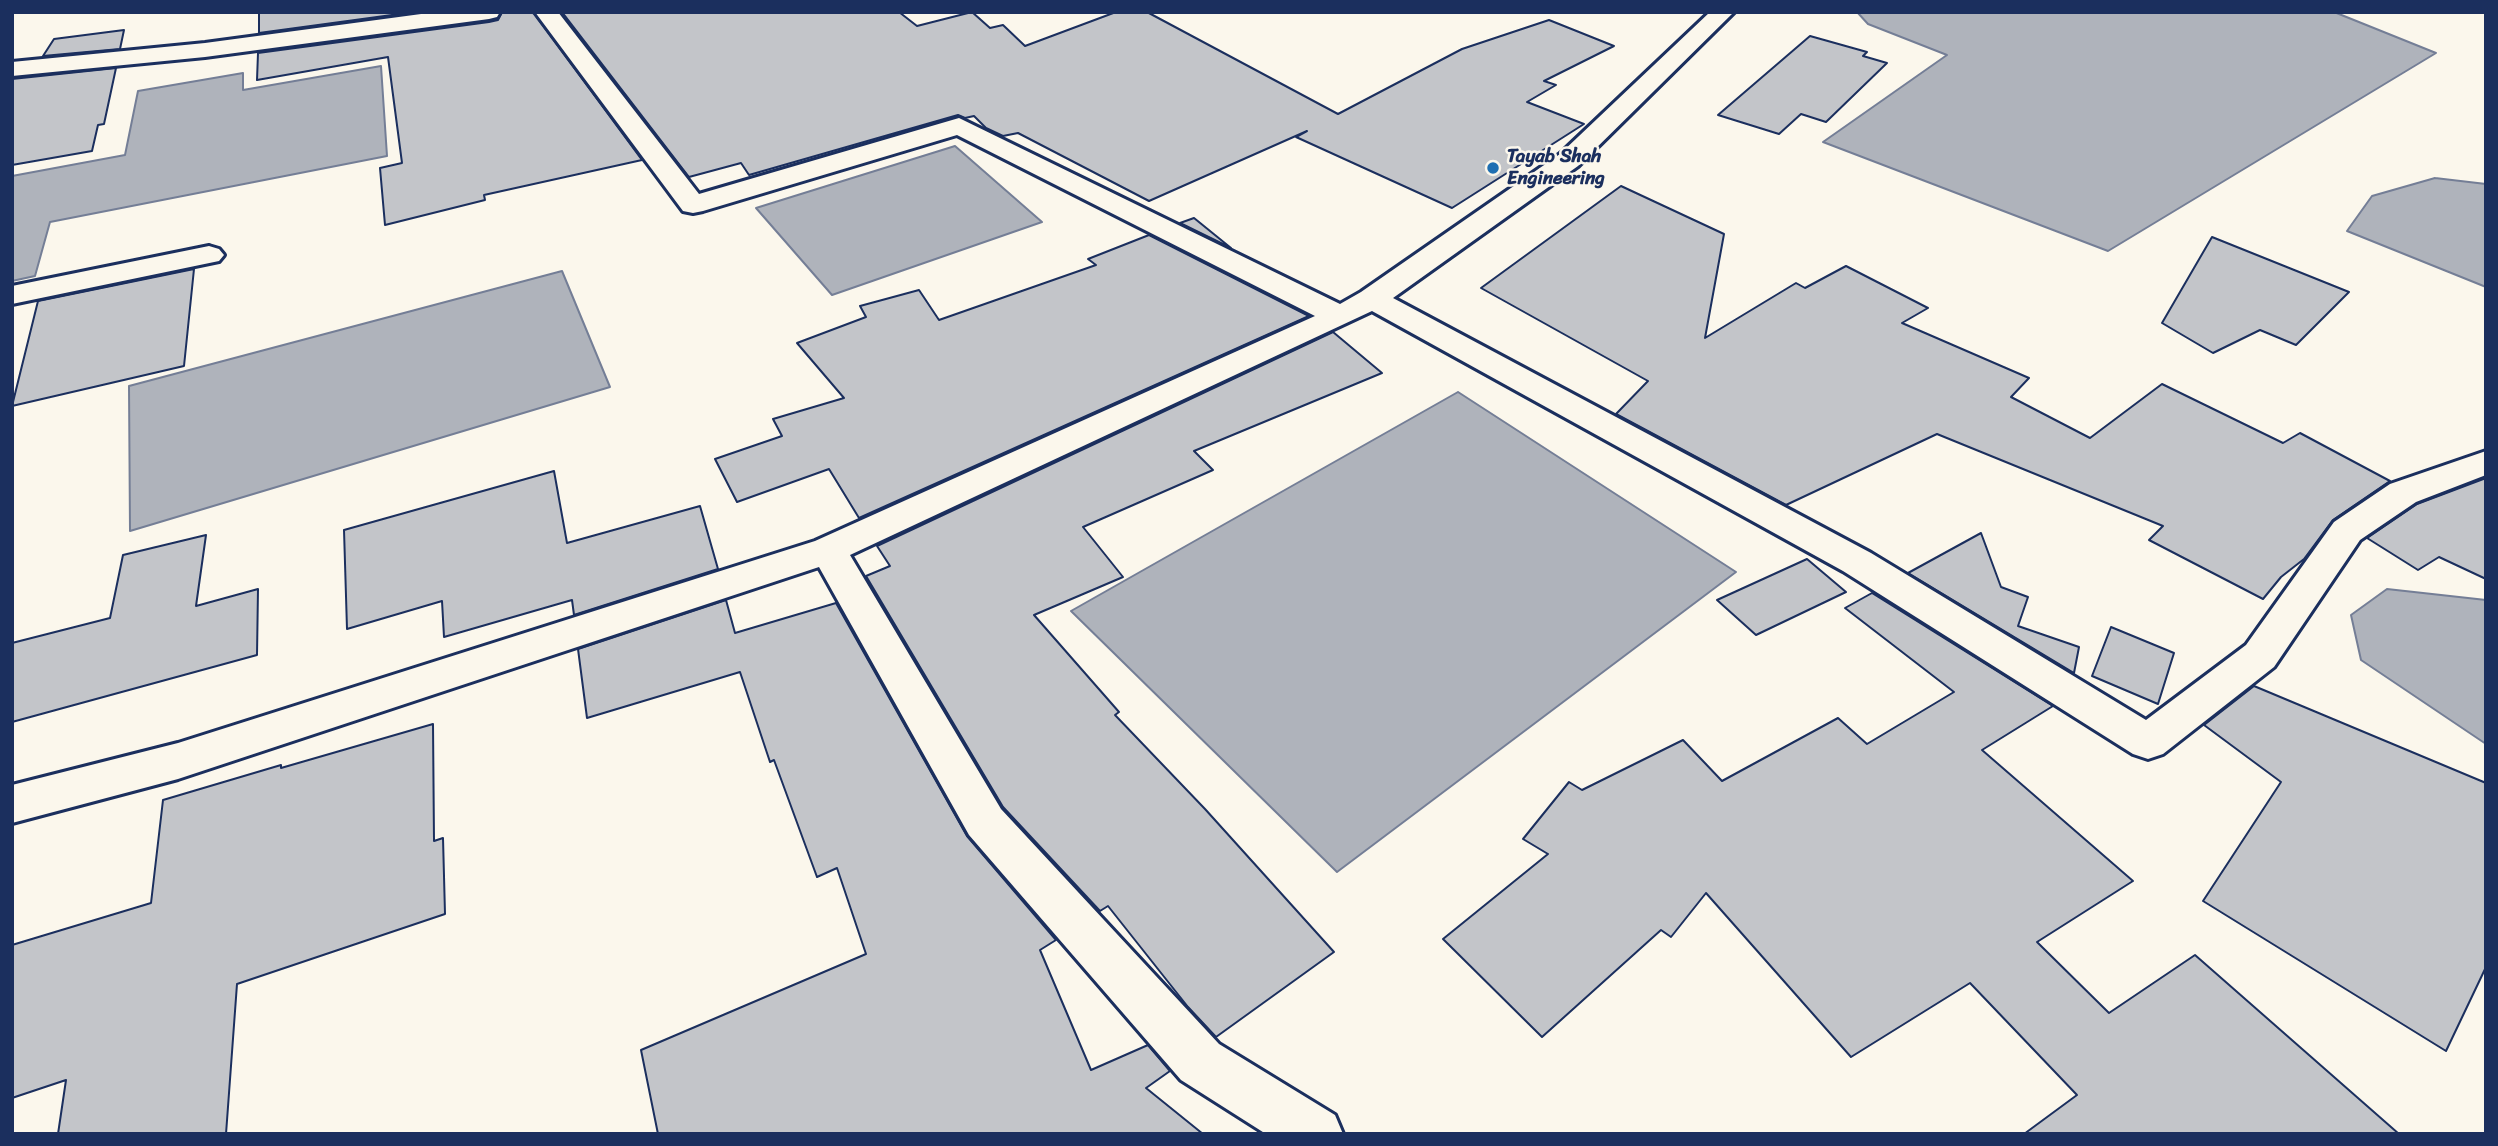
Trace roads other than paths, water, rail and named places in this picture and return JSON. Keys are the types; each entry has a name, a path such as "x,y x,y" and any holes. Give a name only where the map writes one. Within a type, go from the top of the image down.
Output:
{"street":[{"path":"12,68 205,50 489,12"},
{"path":"546,12 693,205 959,126 1340,316"},
{"path":"12,804 178,761 828,550 1340,316 1372,299 1569,160 1723,12"},
{"path":"12,295 209,256"},
{"path":"1372,299 1857,562 2147,742 2260,656 2347,531 2403,493 2486,462"},
{"path":"828,550 985,822 1200,1062 1315,1134"}],"place":[{"name":"Tayab Shah Engineering","path":"1493,168"}]}
